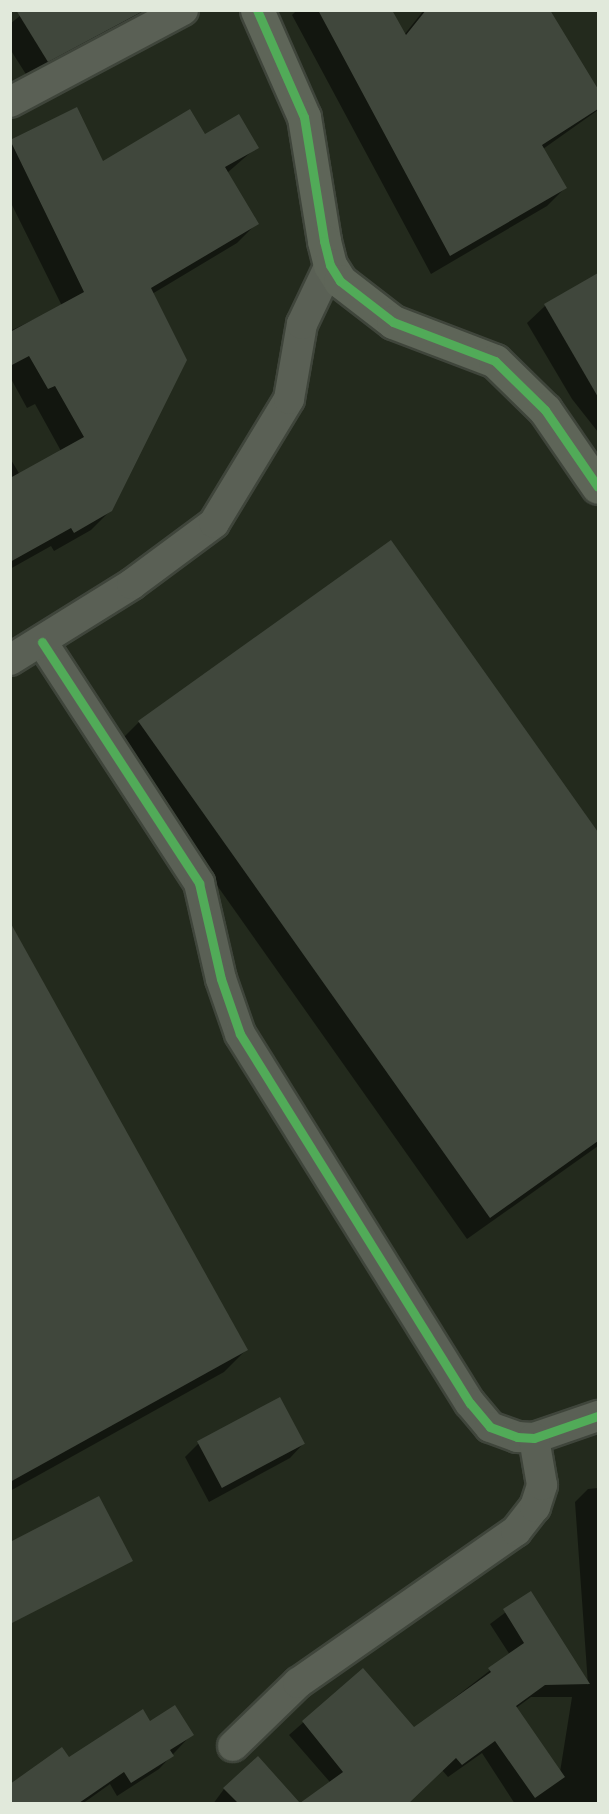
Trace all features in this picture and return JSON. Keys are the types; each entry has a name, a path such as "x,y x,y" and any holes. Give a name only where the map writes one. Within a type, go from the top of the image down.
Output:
{"street":[{"path":"10,102 183,10"},
{"path":"257,10 283,64 308,131 330,265 351,294 393,322 495,361 545,410 598,487"},
{"path":"10,660 42,642 214,523 289,399 302,324 330,265"},
{"path":"42,642 199,883 221,979 240,1034 470,1403 490,1427 517,1437 534,1438 598,1416"},
{"path":"233,1746 298,1683 516,1531 535,1507 542,1485 534,1438"}],"building":[{"path":"16,10 145,10 48,62"},
{"path":"318,10 392,10 406,35 426,10 550,10 598,89 598,109 542,145 567,188 450,256"},
{"path":"77,107 103,161 190,109 205,134 239,114 259,148 225,167 259,224 151,288 187,360 112,511 74,533 71,528 10,562 10,478 84,437 55,386 48,389 29,356 10,366 10,332 84,292 10,140"},
{"path":"598,273 598,397 544,304"},
{"path":"391,540 598,832 598,1141 490,1218 138,721"},
{"path":"10,922 248,1350 10,1482"},
{"path":"280,1397 305,1444 222,1488 197,1441"},
{"path":"99,1496 133,1561 10,1624 10,1542"},
{"path":"531,1591 590,1684 545,1685 516,1706 565,1777 535,1798 495,1741 462,1765 456,1758 409,1803 300,1803 343,1772 302,1721 363,1668 414,1727 491,1672 488,1668 524,1643 503,1609"},
{"path":"175,1705 194,1735 170,1750 174,1756 131,1783 124,1772 79,1803 10,1803 10,1784 62,1747 69,1757 143,1709 150,1721"},
{"path":"258,1756 300,1803 238,1803 223,1788"}],"cycle path":[{"path":"257,10 304,117 324,241 330,265 340,281 393,322 495,361 545,410 598,487"},
{"path":"42,642 199,883 221,979 240,1034 470,1403 490,1427 517,1437 534,1438 598,1416"}]}
